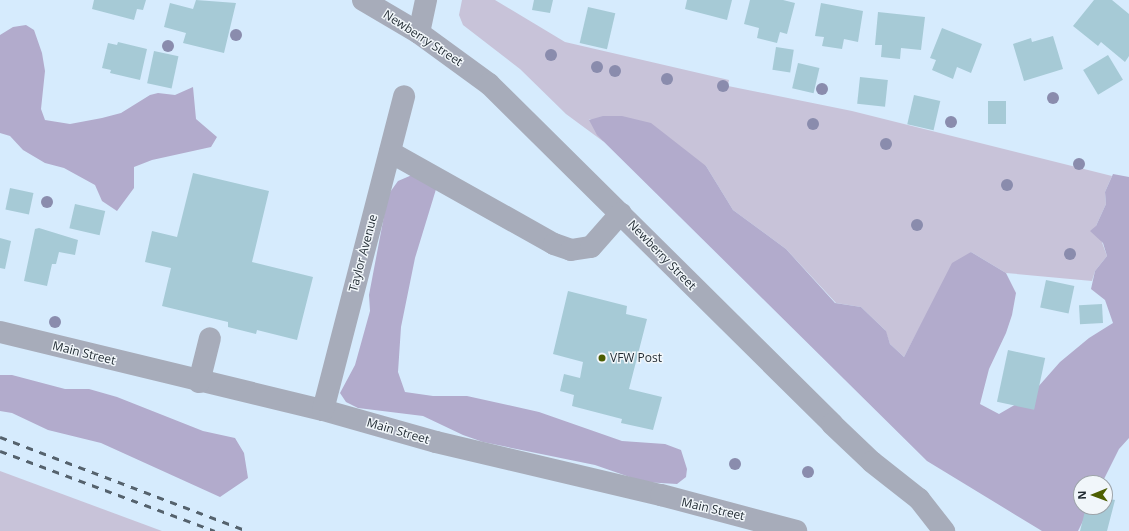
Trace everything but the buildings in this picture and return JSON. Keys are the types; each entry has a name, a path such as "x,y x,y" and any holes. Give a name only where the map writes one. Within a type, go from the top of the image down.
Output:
{"street":[{"name":"Newberry Street","path":"363,0 418,33 489,84 621,213 832,424 872,462 919,499 944,531"},
{"path":"418,33 426,0"},
{"name":"Taylor Avenue","path":"323,410 404,96"},
{"path":"390,152 554,244 571,250 591,247 621,213"},
{"name":"Main Street","path":"0,332 199,382 323,410 436,442 661,495 796,531"},
{"path":"199,382 210,338"}],"shaded area":[{"path":"462,0 495,0 565,42 729,80 728,86 852,111 1112,176 1105,192 1106,204 1096,226 1107,256 1095,271 1092,281 1006,273 971,252 931,306 904,357 890,344 885,330 861,307 836,303 786,249 733,210 706,166 589,119 604,142 566,114 520,69 463,25 459,15"},
{"path":"26,25 34,30 42,53 45,71 41,109 45,120 70,124 102,118 121,113 150,95 158,93 175,95 193,87 196,119 217,137 211,147 152,160 134,167 134,188 117,211 102,201 95,185 64,168 45,163 23,150 10,136 0,133 0,35 13,27"},
{"path":"603,116 622,116 651,123 706,166 733,210 786,249 835,303 861,307 886,331 890,344 904,357 952,263 971,252 1006,273 1016,293 1012,315 1006,333 989,369 980,404 999,414 1030,396 1060,362 1089,338 1113,323 1105,300 1091,289 1095,271 1107,256 1103,243 1090,231 1096,226 1106,204 1105,192 1113,174 1129,177 1129,438 1119,449 1106,475 1073,475 1073,515 1086,515 1078,531 1042,531 927,461 597,135 589,120"},
{"path":"412,175 437,186 415,258 401,327 398,372 405,392 433,396 467,396 539,412 622,441 665,444 681,450 687,469 686,477 677,484 644,482 595,465 483,442 463,435 423,416 358,408 346,402 340,393 355,365 370,311 369,295 388,195 398,181"},
{"path":"0,375 12,375 65,389 89,389 117,397 203,431 235,438 244,453 248,478 220,497 101,443 48,430 12,413 0,411"},
{"path":"0,471 162,531 0,531"}],"railway":[{"path":"0,437 247,531"},
{"path":"0,451 215,531"}],"place":[{"name":"VFW Post","path":"602,358"}]}
